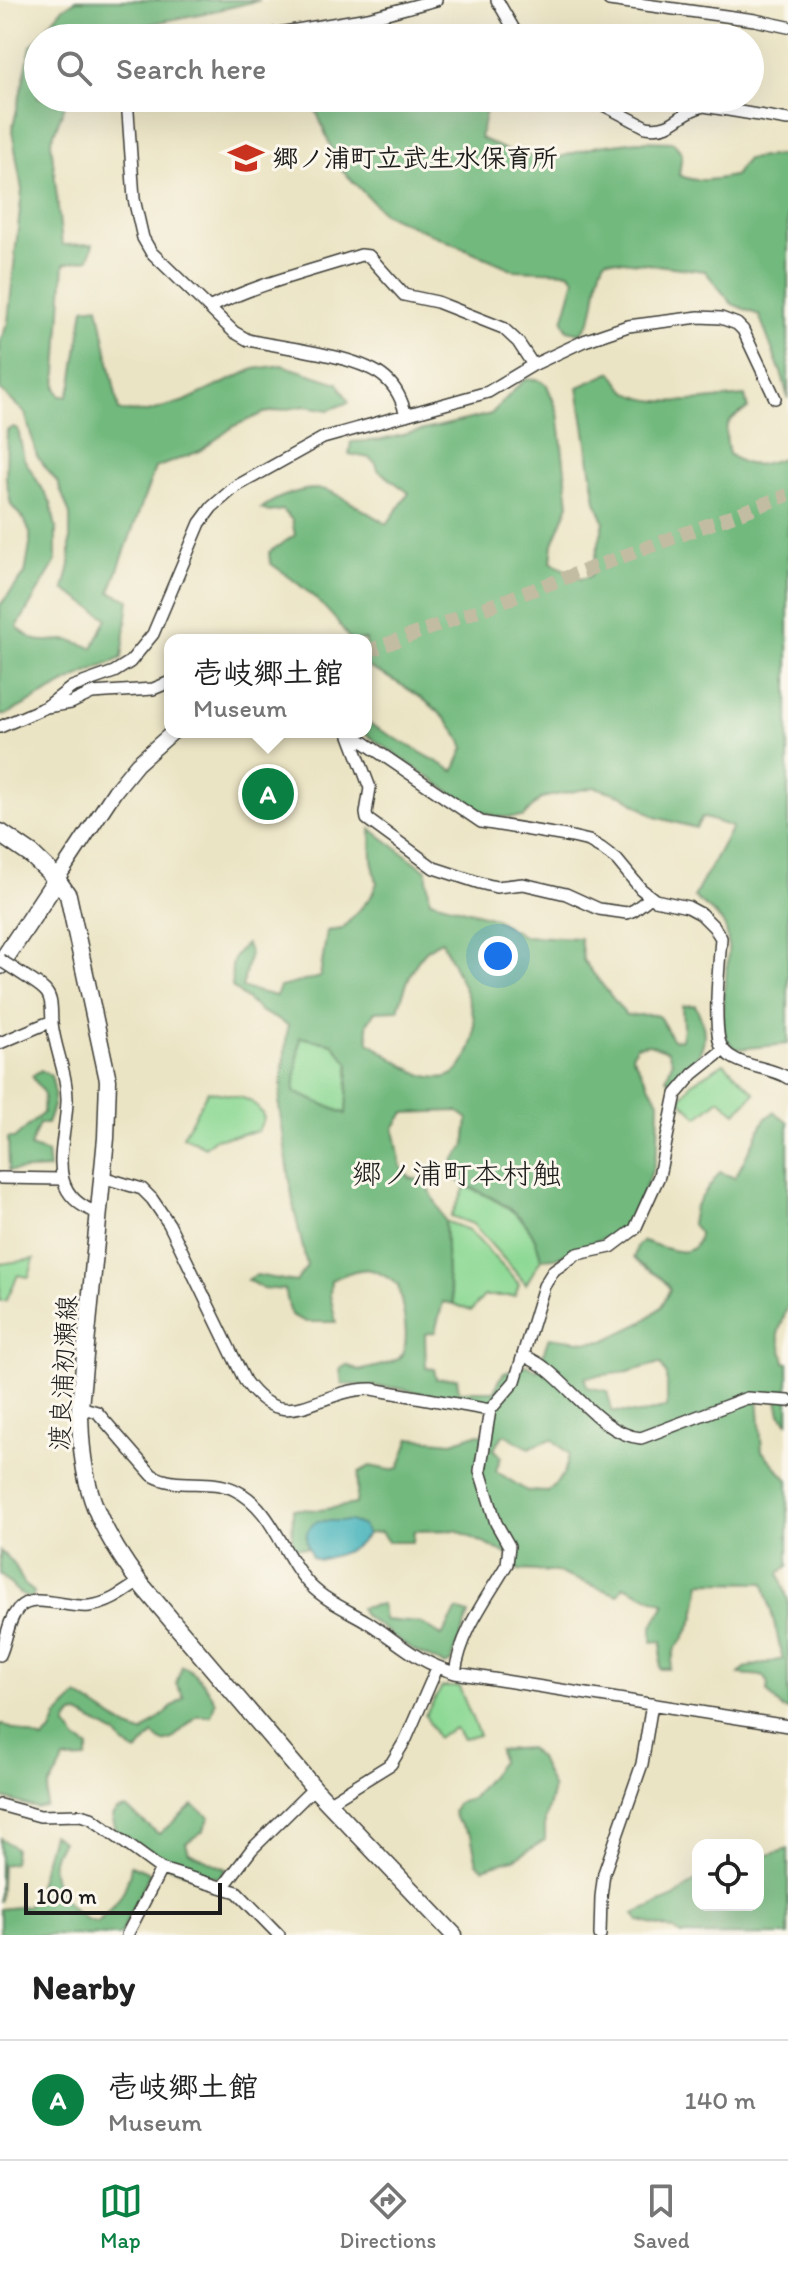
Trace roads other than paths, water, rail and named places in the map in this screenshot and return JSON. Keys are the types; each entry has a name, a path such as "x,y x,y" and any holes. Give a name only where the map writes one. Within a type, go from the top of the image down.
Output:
{"main road":[{"path":"0,833 32,855 57,879 0,962"},
{"name":"渡良浦初瀬線","path":"57,879 68,895 108,1080 80,1407 84,1475 93,1505 113,1547 139,1582 314,1788 449,1933"}],"street":[{"path":"332,24 436,0"},
{"path":"497,0 511,24"},
{"path":"609,0 788,27"},
{"path":"128,112 134,199 143,238 151,252 220,321 248,340 362,365 388,380 401,398 406,415"},
{"path":"615,112 646,127 655,128 672,125 688,112"},
{"path":"740,112 788,120"},
{"path":"209,308 302,274 361,255 369,256 404,295 437,302 503,328 518,342 533,365"},
{"path":"0,727 46,707 72,687 114,672 130,662 153,634 200,523 222,497 323,438 488,392 533,365 584,341 628,326 699,317 721,318 743,330 775,398"},
{"path":"46,707 71,703 92,693 153,689 164,684"},
{"path":"57,879 115,791 137,764 166,738"},
{"path":"351,738 370,788 367,819 434,868 496,887 523,884 566,894 599,909 615,912 634,910 651,897"},
{"path":"358,738 481,822 589,841 617,860 651,897 688,907 701,914 721,938 718,1024 723,1050 741,1062 780,1072 788,1078"},
{"path":"0,962 48,993 67,1102 61,1179 78,1205 98,1213"},
{"path":"0,1043 52,1021"},
{"path":"455,1673 464,1634 507,1564 509,1546 496,1523 480,1471 490,1410 515,1381 544,1286 554,1270 577,1254 611,1247 635,1229 659,1176 676,1094 693,1074 723,1050"},
{"path":"102,1177 142,1189 152,1199 169,1224 245,1381 258,1398 270,1406 282,1410 296,1408 353,1389 372,1389 490,1410"},
{"path":"0,1178 61,1179"},
{"path":"523,1355 544,1366 594,1413 633,1438 641,1438 747,1398 788,1401"},
{"path":"80,1407 97,1412 152,1475 160,1480 212,1483 235,1490 265,1516 311,1586 368,1622 416,1658 437,1668 788,1726"},
{"path":"0,1655 13,1617 27,1601 37,1600 71,1608 88,1607 115,1598 139,1582"},
{"path":"328,1803 391,1764 406,1739 437,1668"},
{"path":"600,1935 604,1873 642,1764 652,1704"},
{"path":"224,1886 252,1849 314,1788"},
{"path":"0,1805 40,1816 80,1815 91,1818 161,1869 237,1892 279,1935"},
{"path":"127,1935 161,1869"}],"water":[{"path":"317,1521 350,1521 363,1526 367,1534 352,1548 318,1560 312,1557 306,1537"}],"tunnel":[{"path":"372,650 788,495"}],"place":[{"name":"郷ノ浦町立武生水保育所","path":"246,158"},
{"name":"壱岐郷土館","path":"268,794"}],"district":[{"name":"郷ノ浦町本村触","path":"457,1174"}]}
